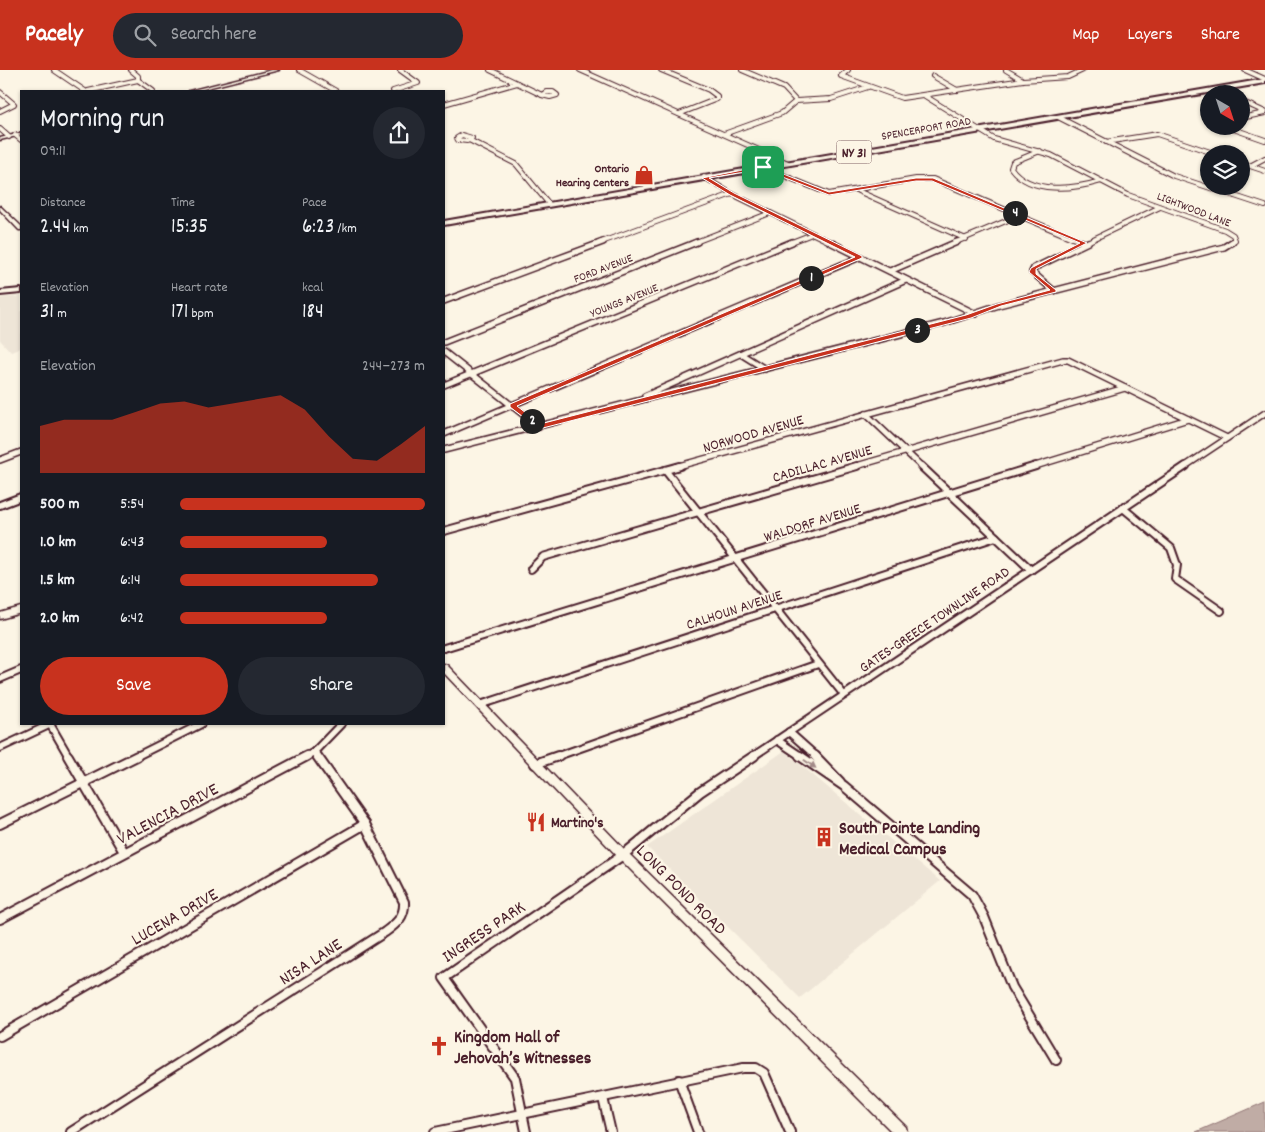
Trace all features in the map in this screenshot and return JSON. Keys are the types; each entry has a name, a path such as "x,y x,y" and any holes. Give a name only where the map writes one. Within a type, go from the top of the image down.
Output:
{"main road":[{"name":"SPENCERPORT ROAD","path":"1242,85 1265,80"},
{"name":"SPENCERPORT ROAD","path":"445,224 549,204 1200,93"},
{"path":"0,292 20,291"},
{"name":"LONG POND ROAD","path":"445,668 624,855 901,1132"}],"street":[{"path":"54,70 85,90"},
{"path":"131,70 138,76 138,80 152,90"},
{"path":"200,90 276,70"},
{"path":"299,70 334,90"},
{"path":"396,90 418,83 400,70"},
{"path":"490,70 542,95"},
{"path":"580,70 788,163"},
{"path":"663,71 670,70"},
{"path":"742,70 784,88 796,101"},
{"path":"848,70 841,76 896,97 925,96 1023,80 1068,77 1083,70"},
{"path":"1006,70 1023,80"},
{"path":"1245,70 1265,80"},
{"path":"663,71 712,92 717,96 711,103 679,114"},
{"path":"933,76 957,90"},
{"path":"92,90 138,80"},
{"path":"445,104 517,83"},
{"path":"724,134 782,113 796,101 830,99 868,87"},
{"path":"0,92 14,104 0,111"},
{"name":"LIGHTWOOD LANE","path":"628,404 976,314 999,305 1224,247 1234,240 1233,235 1225,230 1128,195 1040,150 994,139 978,131 925,96"},
{"path":"1250,106 1265,113"},
{"path":"1250,116 1265,113"},
{"path":"1058,117 1174,176 1265,206"},
{"path":"0,129 9,137"},
{"path":"0,139 20,134"},
{"path":"1106,142 1157,134 1200,149"},
{"path":"15,135 20,139"},
{"path":"1250,135 1265,140"},
{"path":"469,140 518,166 549,204"},
{"path":"1040,150 1013,162 1011,168 1014,172 1025,178 1056,188 1079,188 1100,181"},
{"path":"1250,166 1265,158"},
{"path":"1250,166 1265,171"},
{"path":"763,167 829,194 916,179 933,180 1084,243"},
{"path":"704,178 732,194 976,314"},
{"path":"857,190 966,239"},
{"path":"445,301 732,194"},
{"path":"0,207 20,228"},
{"path":"1054,291 1034,276 1032,272 1034,268 1160,207"},
{"name":"FORD AVENUE","path":"445,342 770,213"},
{"path":"890,271 1020,215"},
{"name":"YOUNGS AVENUE","path":"445,385 812,234"},
{"path":"445,434 860,257"},
{"path":"445,450 628,404 906,280"},
{"path":"445,353 539,427"},
{"path":"741,354 765,369"},
{"name":"NORWOOD AVENUE","path":"445,532 866,414 1068,360 1125,388"},
{"path":"1125,388 1227,438"},
{"name":"CADILLAC AVENUE","path":"531,569 543,557 1125,388"},
{"name":"GATES-GREECE TOWNLINE ROAD","path":"624,855 700,792 1265,413"},
{"path":"866,414 1031,570"},
{"name":"WALDORF AVENUE","path":"445,648 1188,419"},
{"path":"0,460 20,452"},
{"path":"665,470 844,695"},
{"path":"0,506 20,498"},
{"path":"1123,508 1171,548 1177,565 1175,579 1221,611"},
{"name":"CALHOUN AVENUE","path":"480,705 996,537"},
{"path":"0,616 20,610"},
{"path":"535,764 818,664"},
{"path":"0,680 20,672"},
{"path":"0,748 49,725"},
{"path":"52,725 124,852"},
{"path":"0,824 199,725"},
{"name":"VALENCIA DRIVE","path":"0,919 314,752 340,725"},
{"path":"789,732 829,768 844,786"},
{"path":"778,740 844,786 972,895 984,917 1012,987 1056,1060"},
{"name":"NISA LANE","path":"71,1132 385,932 401,918 405,910 404,902 365,824 314,752"},
{"name":"LUCENA DRIVE","path":"0,1036 365,824"},
{"name":"INGRESS PARK","path":"523,1114 515,1078 444,978 624,855"},
{"path":"439,1132 743,1068 756,1068 764,1073 790,1132"},
{"path":"679,1080 698,1132"},
{"path":"602,1098 611,1132"},
{"path":"523,1114 526,1132"}],"shaded area":[{"path":"20,296 20,348 11,352 0,340 0,298"},
{"name":"South Pointe Landing Medical Campus","path":"784,751 940,881 800,998 647,847"},
{"path":"1265,1102 1265,1132 1196,1132"}],"place":[{"name":"Ontario Hearing Centers","path":"644,175"},
{"name":"Martino's","path":"536,822"},
{"name":"South Pointe Landing Medical Campus","path":"824,837"},
{"name":"Kingdom Hall of Jehovah’s Witnesses","path":"439,1046"}],"route":[{"path":"763,167 794,182 829,194 916,179 933,180 1084,243 1034,268 1032,272 1034,276 1054,291 999,305 968,316 539,427 512,406 860,257 732,194 704,178 763,167"}]}
